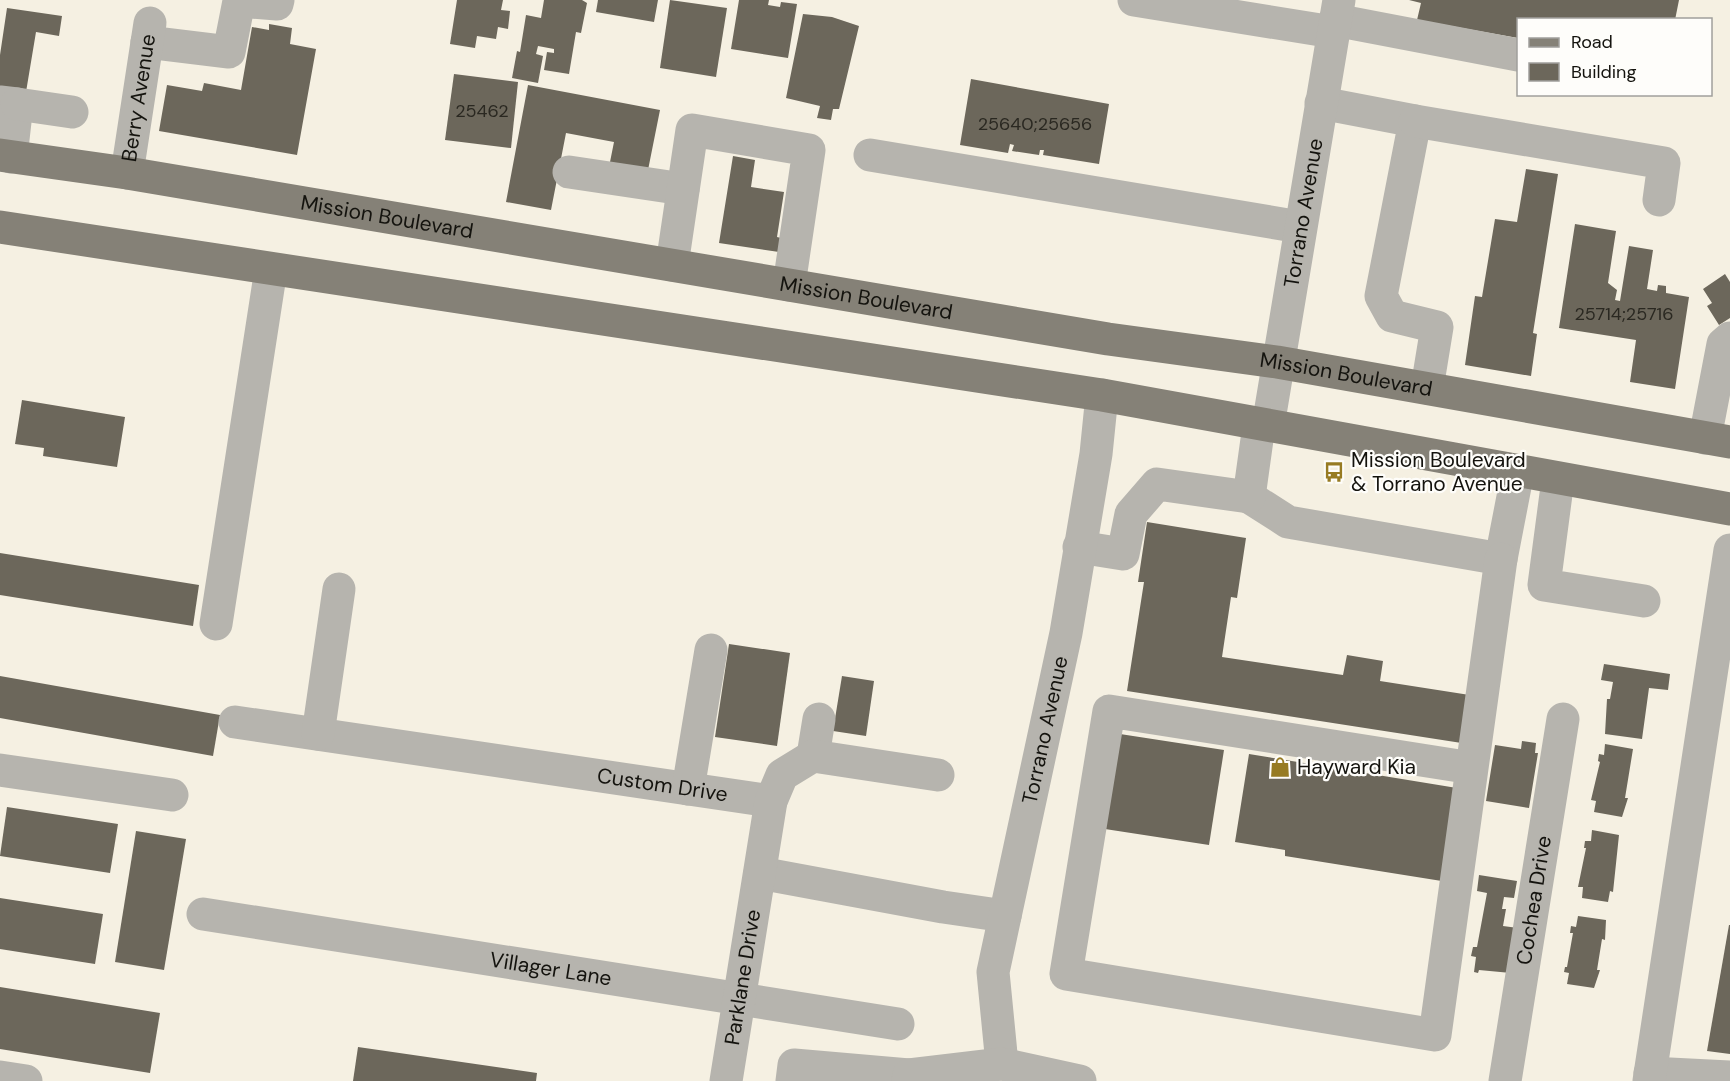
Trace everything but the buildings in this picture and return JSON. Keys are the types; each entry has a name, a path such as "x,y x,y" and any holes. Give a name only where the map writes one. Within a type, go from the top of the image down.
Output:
{"main road":[{"name":"Mission Boulevard","path":"6,156 127,173 1108,339 1277,362 1718,440"},
{"path":"0,227 1102,395 1730,509"}],"street":[{"name":"Berry Avenue","path":"127,173 148,33 229,52 239,1 277,4 278,0"},
{"path":"1134,0 1336,17 1517,55"},
{"name":"Torrano Avenue","path":"1249,497 1277,362 1336,17"},
{"path":"6,156 9,103 72,112"},
{"path":"1321,103 1664,164 1659,200"},
{"path":"1414,121 1381,297 1392,316 1437,327 1427,388"},
{"path":"672,265 692,130 809,150 789,285"},
{"path":"870,155 1300,227"},
{"path":"569,172 683,189"},
{"path":"216,624 271,269"},
{"path":"1718,440 1723,344 1730,338"},
{"name":"Torrano Avenue","path":"1021,1072 993,972 1066,633 1096,454 1102,395"},
{"path":"1472,768 1109,711 1066,974 1434,1035 1502,558 1518,471"},
{"path":"1558,478 1544,585 1644,602"},
{"path":"1079,547 1123,554 1131,514 1157,484 1249,497 1288,522 1502,558"},
{"path":"1730,550 1649,1077 1730,1077"},
{"path":"318,734 339,589"},
{"path":"688,789 711,650"},
{"path":"813,756 819,719"},
{"name":"Cochea Drive","path":"1505,1081 1563,719"},
{"name":"Custom Drive","path":"235,722 771,801"},
{"path":"938,775 813,756 782,774 771,801 760,873 943,907 1005,916"},
{"path":"0,770 172,795"},
{"name":"Parklane Drive","path":"726,1081 760,873"},
{"name":"Villager Lane","path":"203,914 740,997 898,1024"},
{"path":"792,1081 795,1065 908,1078 1021,1072 1080,1081"},
{"path":"0,1077 26,1081"}],"place":[{"name":"Mission Boulevard & Torrano Avenue","path":"1334,472"},
{"name":"Hayward Kia","path":"1280,767"}]}
